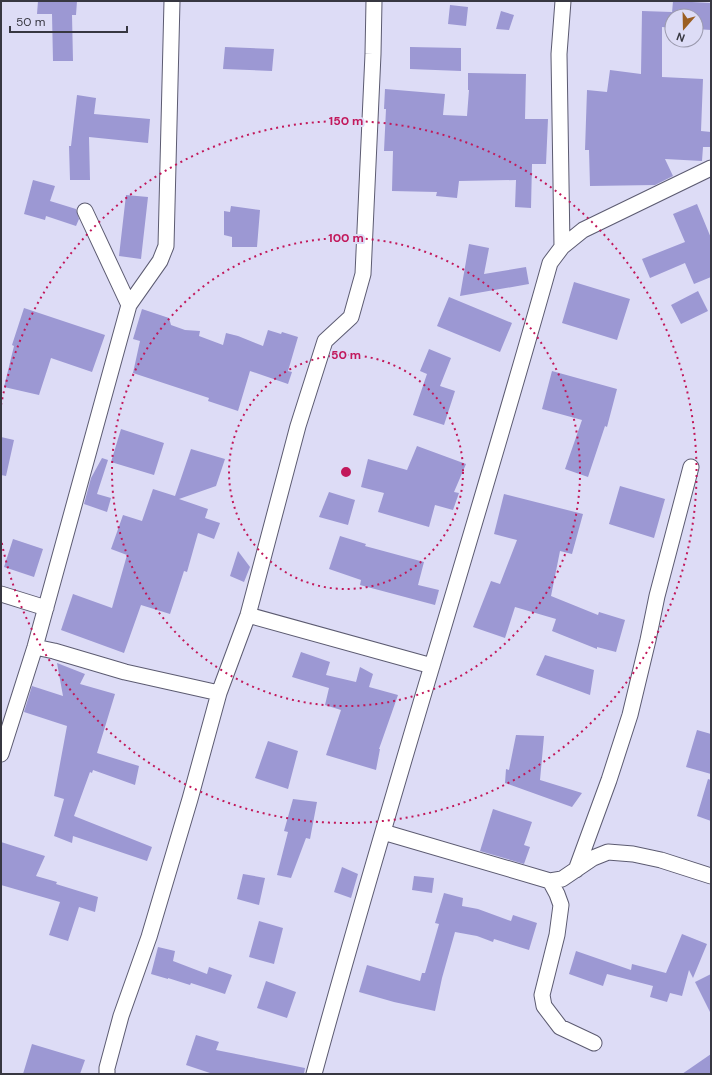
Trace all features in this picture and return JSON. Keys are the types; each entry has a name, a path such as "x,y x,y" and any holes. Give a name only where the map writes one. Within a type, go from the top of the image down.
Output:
{"street":[{"path":"1,754 35,647 129,305 160,261 166,246 172,1"},
{"path":"107,1074 107,1068 120,1016 149,937 190,800 219,694 248,615 298,426 325,341 351,317 363,274 374,1"},
{"path":"562,247 559,54 563,1"},
{"path":"314,1074 341,974 511,402 550,264 562,247 583,230 711,168"},
{"path":"85,211 129,305"},
{"path":"576,870 609,780 630,715 659,589 691,467"},
{"path":"1,594 46,608"},
{"path":"248,615 432,666"},
{"path":"35,647 54,651 125,672 219,694"},
{"path":"383,832 550,881 562,878 593,858 608,852 633,854 661,860 711,876"},
{"path":"550,881 561,905 557,935 542,996 544,1006 560,1027 594,1043"}],"building":[{"path":"38,1 77,1 76,15 72,15 73,61 53,61 52,14 37,14"},
{"path":"673,1 711,3 711,30 704,30 704,8 672,8"},
{"path":"450,5 468,7 466,26 448,24"},
{"path":"501,11 514,15 509,30 496,29"},
{"path":"642,11 664,12 664,27 662,27 662,77 703,79 701,131 711,132 711,147 703,147 702,161 665,159 673,176 655,185 590,186 589,150 585,150 587,90 607,92 610,70 641,74"},
{"path":"225,47 274,49 272,71 223,69"},
{"path":"410,47 461,48 461,71 410,69"},
{"path":"468,73 526,74 525,119 548,119 546,164 532,164 531,208 515,207 516,180 459,181 457,198 436,196 437,192 392,191 393,151 384,151 386,109 384,109 385,89 445,94 443,115 467,116 469,90"},
{"path":"77,95 96,98 94,114 150,119 148,143 89,137 90,180 70,180 69,146 71,146"},
{"path":"33,180 55,186 50,201 76,209 79,219 76,226 46,216 45,220 24,214"},
{"path":"126,195 148,197 141,259 119,256"},
{"path":"697,204 711,238 711,277 694,284 685,263 650,278 642,259 685,242 673,214"},
{"path":"231,206 260,210 257,247 232,247 232,237 224,235 224,211 230,212"},
{"path":"469,244 489,248 484,274 526,267 529,284 460,296"},
{"path":"574,282 630,299 617,340 562,323"},
{"path":"698,291 708,311 681,324 671,305"},
{"path":"449,297 512,323 500,352 437,326"},
{"path":"24,308 105,335 92,372 51,358 39,395 4,387 14,346 12,345"},
{"path":"142,309 169,318 171,325 185,330 200,331 199,336 223,345 226,333 263,346 268,330 281,334 282,332 298,337 288,371 292,372 288,384 250,371 238,411 208,401 209,398 133,373 140,341 133,339"},
{"path":"429,349 451,358 440,386 455,391 444,425 413,415 427,374 420,371"},
{"path":"552,371 617,389 607,427 605,426 588,477 565,469 582,420 542,409"},
{"path":"121,429 164,443 154,475 111,462"},
{"path":"1,437 14,440 6,476 1,475"},
{"path":"417,446 466,464 454,492 459,493 453,510 435,505 429,527 378,512 384,493 361,487 368,459 407,470"},
{"path":"191,449 225,459 216,486 179,499 208,509 205,518 220,523 214,539 198,533 187,572 184,571 170,614 141,605 124,653 61,630 73,594 112,608 127,555 111,549 123,515 142,521 153,489 175,496"},
{"path":"102,458 108,460 97,494 111,498 107,512 84,504 91,478"},
{"path":"620,486 665,499 654,538 609,524"},
{"path":"329,492 355,500 348,525 319,517"},
{"path":"504,494 583,514 572,554 560,551 551,596 598,615 599,612 625,620 616,652 597,647 597,649 552,631 556,619 515,607 505,638 473,627 491,581 500,584 517,540 494,534"},
{"path":"340,536 366,544 365,546 424,562 418,585 439,590 435,605 360,585 361,580 329,569"},
{"path":"13,539 43,549 34,577 4,567"},
{"path":"238,551 250,567 244,582 230,576"},
{"path":"301,652 330,662 326,675 356,682 360,667 373,674 369,687 398,695 379,749 376,770 326,755 341,710 325,705 329,688 292,677"},
{"path":"545,655 594,670 590,695 536,675"},
{"path":"57,663 85,674 80,684 115,694 97,753 139,766 135,785 93,770 92,773 90,772 74,816 152,847 147,861 73,836 72,843 54,836 64,799 54,796 67,726 24,712 32,686 63,696"},
{"path":"697,730 711,734 711,774 686,767"},
{"path":"516,735 544,736 540,780 582,793 572,807 505,783 506,769 509,770"},
{"path":"268,741 298,751 288,789 255,778"},
{"path":"708,779 711,780 711,821 697,816"},
{"path":"293,799 317,802 310,839 306,838 291,878 277,875 288,832 284,831"},
{"path":"493,809 532,822 524,845 530,847 524,864 480,851"},
{"path":"1,842 45,856 36,876 98,897 95,912 79,907 68,941 49,935 60,902 1,885"},
{"path":"342,867 358,874 351,898 334,892"},
{"path":"243,874 265,878 259,905 237,899"},
{"path":"414,876 434,878 432,893 412,890"},
{"path":"444,893 463,898 462,906 478,909 511,921 513,915 537,923 529,950 494,939 493,942 477,936 455,932 442,978 435,1011 394,1002 359,992 367,965 420,981 422,973 425,973 439,924 435,923"},
{"path":"259,921 283,928 274,964 249,957"},
{"path":"682,934 707,944 693,978 689,970 682,996 670,993 667,1002 650,997 653,986 607,974 603,986 569,974 576,951 631,970 632,964 666,973"},
{"path":"158,947 175,951 173,961 207,974 209,967 232,975 225,994 191,983 190,985 151,974"},
{"path":"711,974 711,1014 695,982"},
{"path":"266,981 296,992 287,1018 257,1008"},
{"path":"196,1035 219,1042 216,1050 305,1068 304,1074 213,1074 186,1065"},
{"path":"32,1044 85,1060 80,1074 23,1074"},
{"path":"711,1054 711,1074 682,1074"}]}
